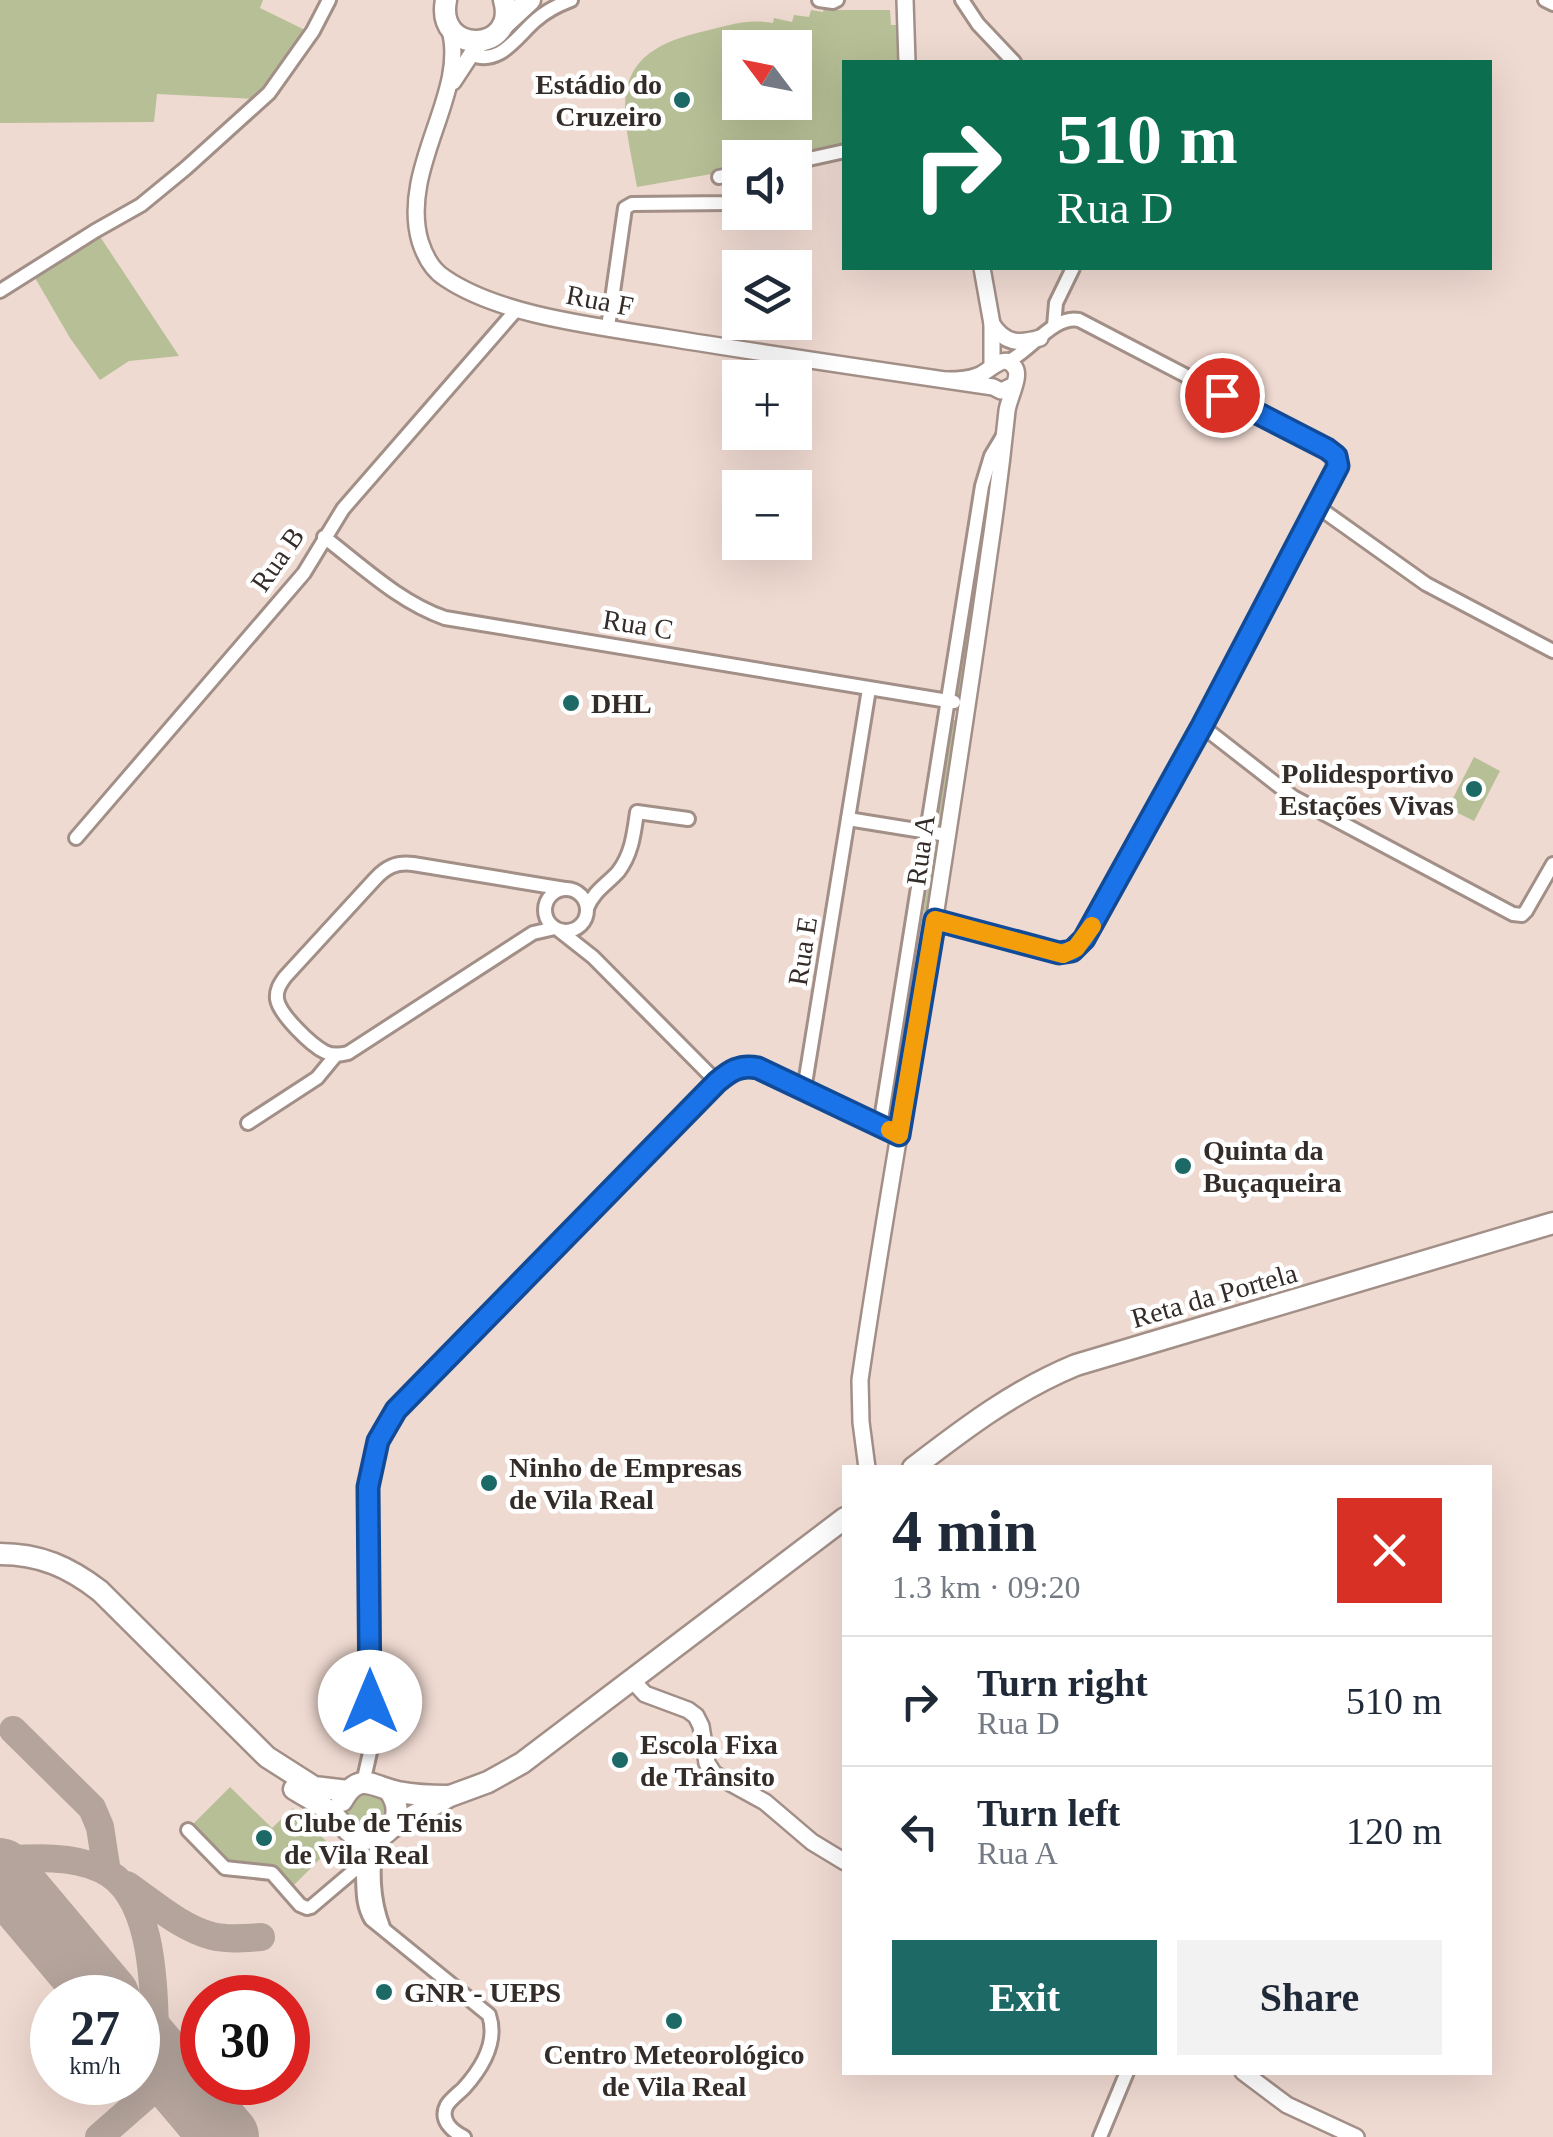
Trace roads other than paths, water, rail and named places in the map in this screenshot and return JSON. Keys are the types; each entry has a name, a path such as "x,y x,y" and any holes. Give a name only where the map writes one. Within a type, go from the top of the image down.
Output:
{"main road":[{"path":"446,0 448,27 464,40 474,42 477,48 530,0"},
{"path":"503,26 504,0"},
{"name":"Reta da Portela","path":"917,1465 992,1408 1076,1364 1553,1223"},
{"path":"268,1756 289,1785 348,1828 368,1839 385,1833 450,1796 515,1767 842,1520"},
{"path":"0,1554 20,1554 52,1562 92,1584 268,1756 314,1787 370,1787 450,1796"},
{"path":"348,1828 341,1806 370,1787"},
{"path":"370,1787 396,1804 395,1821 385,1833"}],"street":[{"path":"0,291 141,206 186,168 266,96 313,31 329,0"},
{"path":"446,94 477,48 487,58 500,54 538,18 571,0"},
{"path":"820,0 838,0"},
{"path":"905,0 908,60"},
{"path":"962,0 978,24 1012,60"},
{"path":"1545,0 1553,4"},
{"path":"446,94 453,54 448,27"},
{"name":"Rua F","path":"446,94 420,181 420,242 432,266 444,278 477,295 517,309 608,327 947,380 997,373"},
{"path":"812,158 842,152"},
{"path":"608,327 626,208 632,204 722,202"},
{"path":"880,1126 982,486 990,456 1005,434 982,270"},
{"path":"1054,326 1056,303 1072,270"},
{"name":"Rua B","path":"76,838 304,573 342,509 517,309"},
{"path":"935,920 1059,953 1072,951 1088,934 1338,466 1332,453 1079,320 1066,319 1054,326 997,373"},
{"path":"992,324 1012,342 1040,338"},
{"path":"997,373 1006,390 1016,381 1023,360 1040,338"},
{"path":"997,373 1015,368 1016,381"},
{"name":"Rua A","path":"871,1465 861,1422 860,1380 968,704 1009,397 1016,381"},
{"path":"1318,506 1426,584 1553,651"},
{"name":"Rua C","path":"324,537 402,596 445,618 968,704"},
{"name":"Rua E","path":"804,1090 870,688"},
{"path":"1202,726 1293,797 1514,914 1526,911 1553,864"},
{"path":"593,957 586,938 586,915 582,896 571,890 408,863 394,864 382,872 285,977 278,990 278,1004 284,1015 322,1050 348,1054 533,933 573,930 586,915 601,886 627,859 637,812 688,819"},
{"path":"848,819 947,835"},
{"path":"534,884 558,929 593,957 717,1082"},
{"path":"533,933 552,894 601,886"},
{"path":"248,1123 317,1078 336,1055"},
{"path":"370,1787 368,1494 380,1434 396,1410 734,1069 752,1066 899,1135"},
{"path":"632,1680 645,1694 696,1716 713,1773 765,1802 812,1842 842,1860"},
{"path":"348,1828 364,1862 366,1910 371,1919 489,2014 492,2030 488,2053 446,2110 450,2128 464,2137"},
{"path":"188,1830 223,1866 272,1873 306,1908 364,1862"},
{"path":"384,1930 377,1908 374,1855 385,1833"},
{"path":"1100,2137 1126,2075"},
{"path":"1247,2075 1287,2105 1356,2137"}],"place":[{"name":"Estádio do Cruzeiro","path":"682,100"},
{"name":"DHL","path":"571,703"},
{"name":"Polidesportivo Estações Vivas","path":"1474,789"},
{"name":"Quinta da Buçaqueira","path":"1183,1166"},
{"name":"Ninho de Empresas de Vila Real","path":"489,1483"},
{"name":"Escola Fixa de Trânsito","path":"620,1760"},
{"name":"Clube de Ténis de Vila Real","path":"264,1838"},
{"name":"GNR - UEPS","path":"384,1992"},
{"name":"Centro Meteorológico de Vila Real","path":"674,2021"}]}
